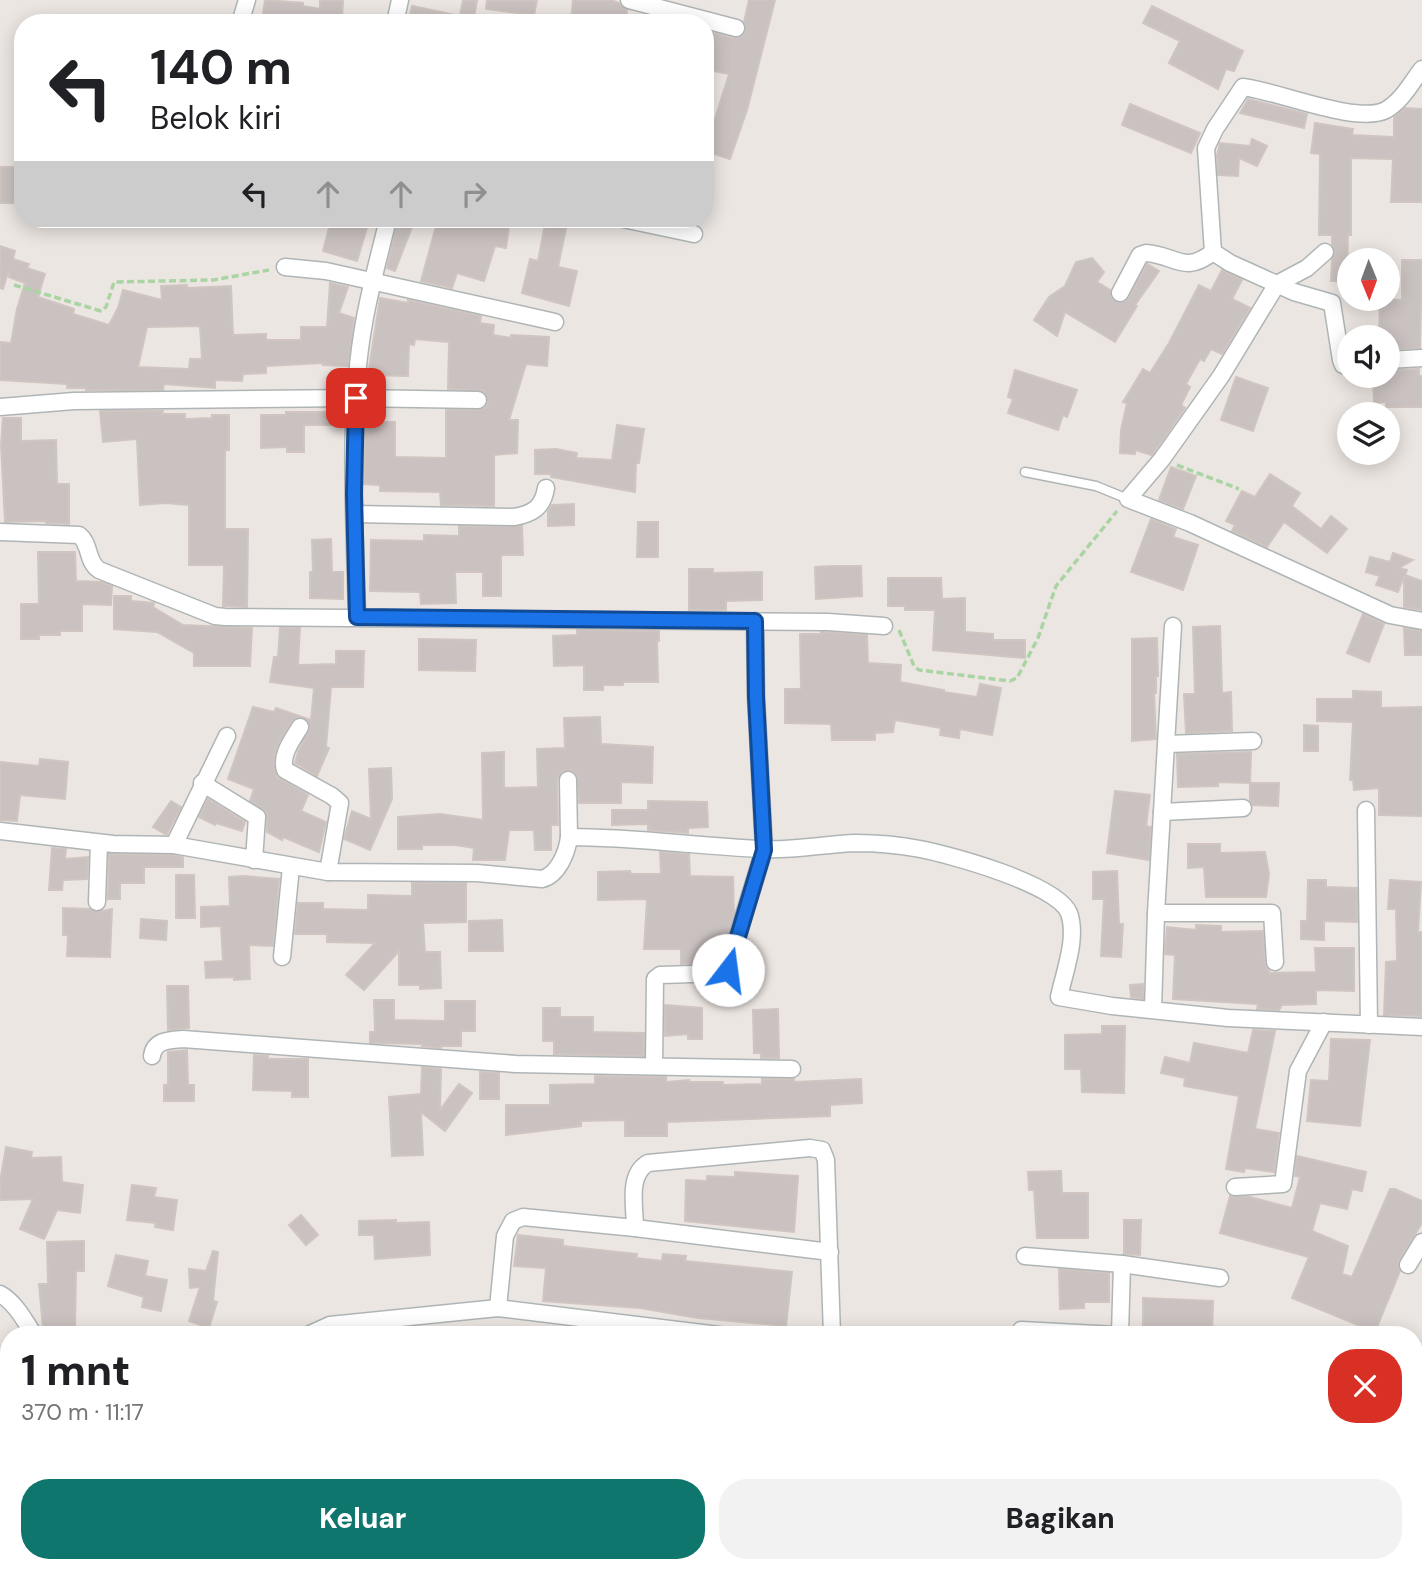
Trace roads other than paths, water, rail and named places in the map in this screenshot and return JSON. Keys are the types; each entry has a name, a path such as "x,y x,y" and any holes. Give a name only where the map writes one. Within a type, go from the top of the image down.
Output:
{"street":[{"path":"629,0 688,14"},
{"path":"714,21 736,27"},
{"path":"1213,252 1206,148 1215,129 1243,87 1347,113 1375,113 1384,111 1401,97 1422,69"},
{"path":"357,617 356,398 363,324 386,228"},
{"path":"666,228 694,234"},
{"path":"1213,252 1230,263 1277,284 1332,303 1337,335"},
{"path":"1120,293 1140,255 1146,253 1186,264 1200,262 1213,252"},
{"path":"1325,252 1307,268 1277,284 1221,376 1162,459 1128,499 1201,527 1390,615 1422,621"},
{"path":"285,267 315,269 374,281 555,322"},
{"path":"1400,359 1422,358"},
{"path":"0,407 74,401 356,398 478,400"},
{"path":"355,513 527,515 537,509 544,498 546,488"},
{"path":"0,532 79,535 86,542 93,567 215,616 828,622 884,626"},
{"path":"654,1066 655,979 660,975 726,973 764,850 755,621"},
{"path":"1153,1009 1173,626"},
{"path":"300,727 285,755 285,770 340,803 328,872"},
{"path":"174,845 227,736"},
{"path":"1167,744 1253,741"},
{"path":"0,831 99,843 174,845 328,872 477,873 542,879 555,872 568,847 568,780"},
{"path":"202,783 257,817 254,860"},
{"path":"1162,812 1243,808"},
{"path":"1366,810 1369,1025"},
{"path":"569,837 611,837 764,850 855,844 921,849 1038,886 1061,902 1069,913 1070,943 1059,997 1112,1006 1228,1018 1422,1027"},
{"path":"97,902 99,843"},
{"path":"282,957 291,867"},
{"path":"1156,913 1272,913 1275,962"},
{"path":"1235,1187 1283,1184 1298,1071 1324,1023"},
{"path":"152,1056 153,1048 159,1043 183,1039 516,1064 792,1069"},
{"path":"635,1228 634,1179 638,1171 648,1163 818,1148 826,1157 832,1326"},
{"path":"498,1308 505,1236 513,1221 523,1217 830,1252"},
{"path":"1408,1265 1422,1242"},
{"path":"1025,1256 1122,1264 1220,1278"},
{"path":"1119,1326 1122,1264"},
{"path":"0,1294 7,1297 28,1326"},
{"path":"328,1326 498,1308 645,1326"}],"lane":[{"path":"1025,472 1096,486 1128,499"}]}
